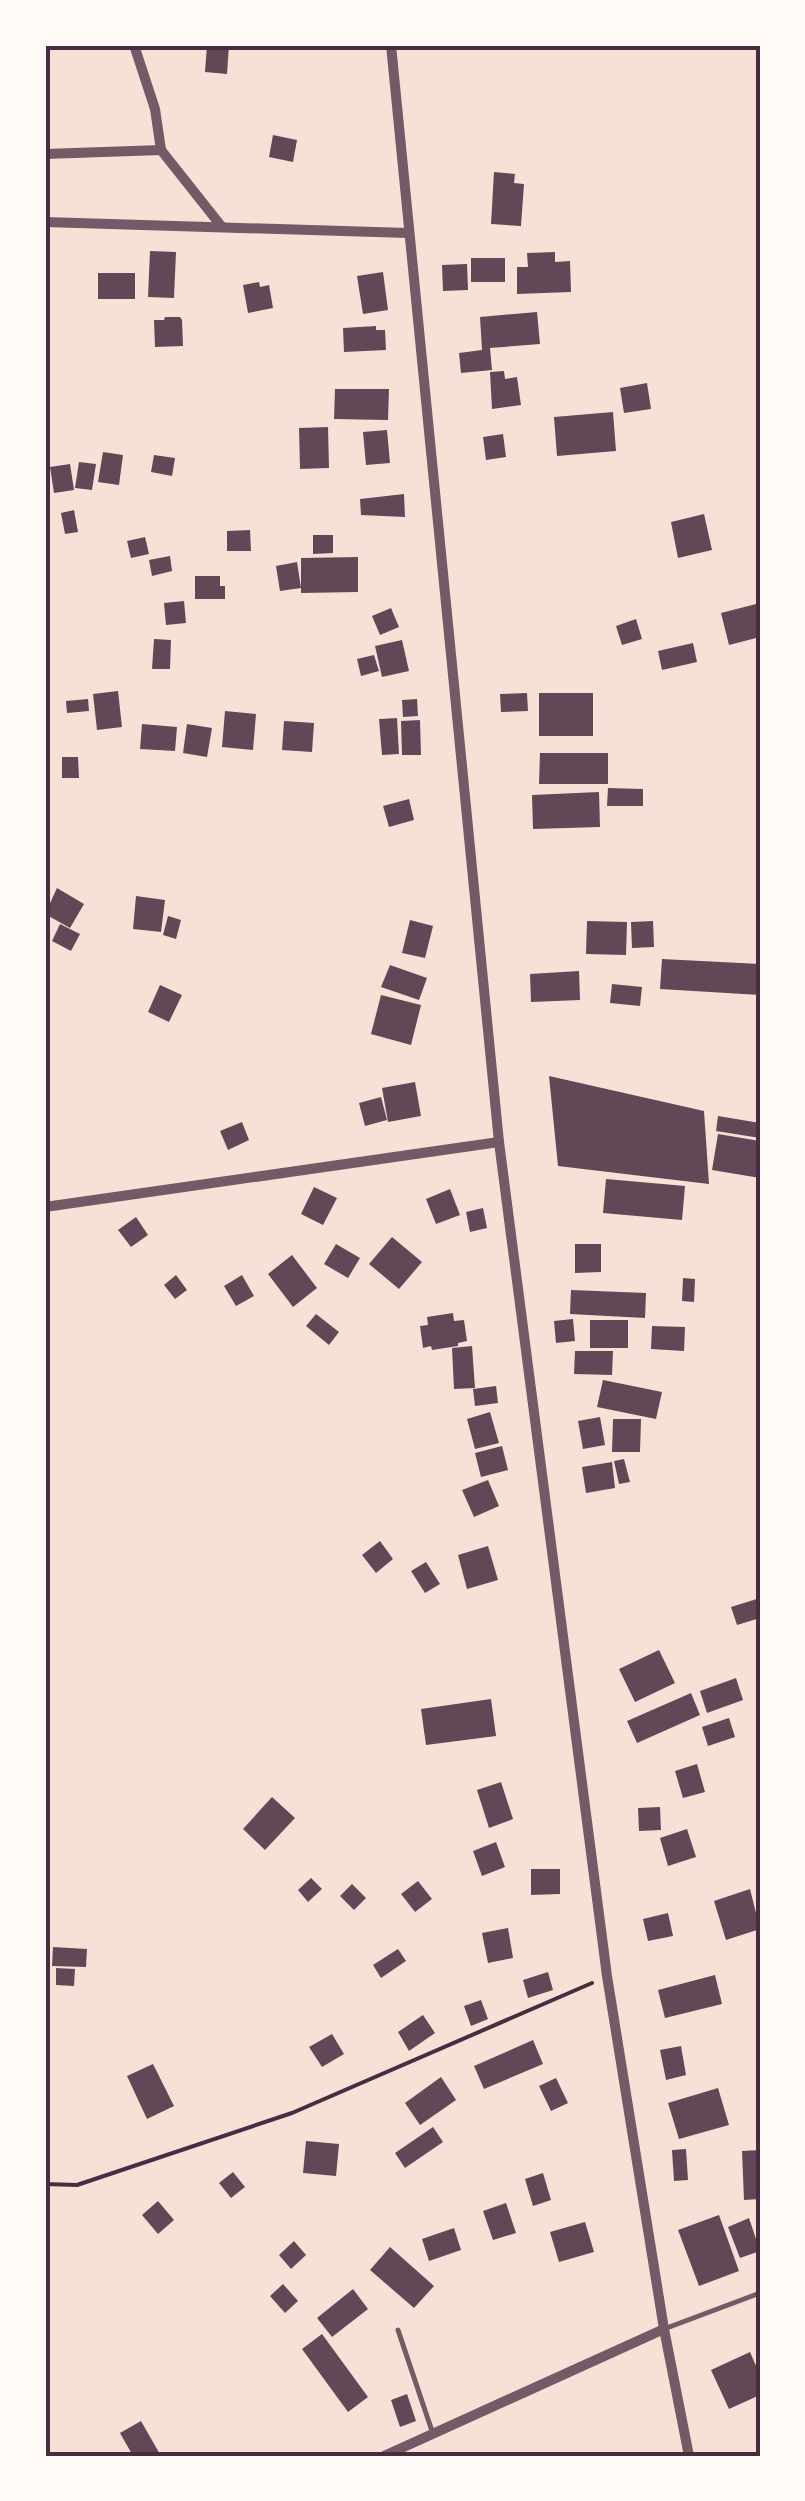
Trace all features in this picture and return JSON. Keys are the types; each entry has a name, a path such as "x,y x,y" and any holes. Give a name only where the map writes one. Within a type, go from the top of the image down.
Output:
{"street":[{"path":"134,45 154,109 161,150 222,227"},
{"path":"391,45 500,1142 607,1976 664,2329 690,2456"},
{"path":"45,154 161,150"},
{"path":"45,222 408,233"},
{"path":"45,1207 500,1142"},
{"path":"384,2456 664,2329"}],"lane":[{"path":"664,2329 760,2293"},
{"path":"398,2330 433,2434"}],"path":[{"path":"45,2184 77,2185 292,2113 607,1976"}],"building":[{"path":"207,45 229,45 227,74 205,72"},
{"path":"273,135 297,140 293,162 269,157"},
{"path":"494,172 515,174 514,183 524,184 521,226 491,224"},
{"path":"150,251 176,252 174,298 148,297"},
{"path":"555,252 555,262 570,261 571,292 517,294 517,267 528,267 527,253"},
{"path":"471,258 505,258 505,282 471,282"},
{"path":"467,264 468,290 443,291 442,265"},
{"path":"383,272 388,310 363,314 357,276"},
{"path":"98,273 135,273 135,299 98,299"},
{"path":"259,282 260,287 269,285 273,308 248,313 243,285"},
{"path":"537,312 540,344 490,348 492,370 461,373 459,353 482,350 480,317"},
{"path":"154,320 182,320 183,346 155,347"},
{"path":"376,326 376,330 385,330 386,350 344,352 343,328"},
{"path":"504,371 505,379 517,377 521,405 492,409 490,372"},
{"path":"647,383 651,409 624,413 620,388"},
{"path":"335,389 389,389 388,420 334,419"},
{"path":"613,412 616,451 557,456 554,417"},
{"path":"328,427 329,468 300,469 299,428"},
{"path":"387,430 390,463 366,465 363,432"},
{"path":"503,434 506,457 486,460 483,437"},
{"path":"103,452 123,455 119,485 98,482"},
{"path":"154,455 175,458 172,476 151,472"},
{"path":"79,462 96,464 92,490 75,488"},
{"path":"70,464 74,490 54,493 50,467"},
{"path":"404,494 405,517 361,515 360,499"},
{"path":"74,510 78,532 65,534 61,513"},
{"path":"704,514 712,550 678,558 671,522"},
{"path":"250,530 251,551 227,551 227,531"},
{"path":"313,535 333,535 333,553 313,554"},
{"path":"145,537 149,554 131,558 127,541"},
{"path":"170,556 172,571 152,576 149,560"},
{"path":"358,557 358,592 301,593 301,558"},
{"path":"297,562 301,588 280,591 276,566"},
{"path":"195,576 220,576 225,599 195,599"},
{"path":"184,601 186,623 166,625 164,603"},
{"path":"760,603 760,637 729,645 721,613"},
{"path":"391,608 399,627 380,635 372,616"},
{"path":"636,619 642,639 622,645 616,626"},
{"path":"154,639 171,640 170,669 152,669"},
{"path":"402,640 409,671 382,677 375,646"},
{"path":"693,643 697,662 662,670 658,651"},
{"path":"374,655 379,671 361,676 357,659"},
{"path":"118,691 122,727 97,730 93,694"},
{"path":"527,693 528,711 501,712 500,694"},
{"path":"539,693 593,693 593,736 539,736"},
{"path":"88,699 89,711 67,713 66,701"},
{"path":"417,699 418,716 403,717 402,700"},
{"path":"225,711 256,714 253,750 222,747"},
{"path":"397,718 399,754 382,755 379,719"},
{"path":"420,720 421,755 402,755 401,721"},
{"path":"284,721 314,723 312,752 282,750"},
{"path":"142,724 177,727 175,751 140,749"},
{"path":"187,724 212,728 207,757 183,753"},
{"path":"540,753 608,753 608,784 539,784"},
{"path":"62,757 78,757 79,778 62,778"},
{"path":"608,788 643,789 643,806 607,806"},
{"path":"599,792 600,827 533,829 532,795"},
{"path":"409,799 414,820 389,827 383,806"},
{"path":"57,888 84,904 70,928 45,914"},
{"path":"136,896 165,900 161,932 133,929"},
{"path":"168,916 181,920 176,939 163,935"},
{"path":"410,920 433,926 425,958 402,953"},
{"path":"587,921 627,922 626,955 586,954"},
{"path":"653,921 654,947 632,948 631,922"},
{"path":"60,924 80,934 71,951 52,941"},
{"path":"662,959 760,964 760,995 660,989"},
{"path":"390,965 427,978 419,1000 381,987"},
{"path":"579,971 580,1000 531,1002 530,974"},
{"path":"612,984 642,987 640,1006 610,1003"},
{"path":"160,985 182,995 169,1022 148,1012"},
{"path":"381,995 421,1005 411,1045 371,1034"},
{"path":"549,1076 704,1111 709,1184 558,1166"},
{"path":"415,1082 421,1116 388,1122 382,1088"},
{"path":"381,1097 387,1120 365,1126 359,1103"},
{"path":"718,1116 760,1123 760,1138 716,1131"},
{"path":"242,1122 249,1140 228,1150 220,1131"},
{"path":"718,1134 760,1141 760,1178 712,1170"},
{"path":"606,1179 685,1186 682,1220 603,1213"},
{"path":"314,1187 337,1198 323,1225 301,1214"},
{"path":"450,1189 460,1215 436,1224 426,1199"},
{"path":"483,1208 487,1228 470,1232 466,1212"},
{"path":"136,1217 148,1235 131,1247 118,1230"},
{"path":"392,1237 422,1262 399,1289 369,1264"},
{"path":"336,1244 360,1258 348,1278 324,1264"},
{"path":"575,1244 601,1244 601,1272 575,1273"},
{"path":"292,1255 317,1288 293,1307 268,1274"},
{"path":"176,1275 187,1290 175,1299 164,1285"},
{"path":"242,1275 254,1296 236,1306 224,1286"},
{"path":"683,1278 695,1279 694,1302 682,1301"},
{"path":"571,1290 646,1293 645,1318 570,1314"},
{"path":"453,1313 454,1321 464,1320 467,1341 458,1346 423,1348 420,1326 428,1325 427,1317"},
{"path":"316,1314 339,1332 329,1345 306,1326"},
{"path":"573,1319 575,1341 556,1343 554,1321"},
{"path":"590,1320 628,1320 628,1348 590,1348"},
{"path":"652,1326 685,1327 684,1351 651,1349"},
{"path":"472,1346 475,1388 454,1389 452,1348"},
{"path":"575,1351 613,1351 612,1375 574,1374"},
{"path":"603,1380 662,1392 656,1419 597,1407"},
{"path":"496,1386 498,1403 475,1406 473,1389"},
{"path":"490,1412 499,1443 475,1449 467,1419"},
{"path":"600,1417 605,1445 583,1449 578,1421"},
{"path":"613,1419 641,1419 640,1452 612,1452"},
{"path":"502,1446 508,1470 481,1477 475,1453"},
{"path":"624,1459 630,1482 619,1484 614,1461"},
{"path":"612,1462 615,1488 586,1493 582,1467"},
{"path":"488,1480 499,1506 474,1517 462,1490"},
{"path":"380,1541 393,1559 376,1573 362,1555"},
{"path":"488,1546 498,1580 467,1589 458,1555"},
{"path":"426,1562 440,1584 425,1593 411,1571"},
{"path":"760,1598 760,1618 737,1625 731,1607"},
{"path":"659,1650 675,1683 635,1702 619,1669"},
{"path":"736,1678 743,1700 707,1713 700,1691"},
{"path":"691,1693 700,1715 637,1743 627,1721"},
{"path":"491,1699 496,1736 426,1745 421,1709"},
{"path":"729,1718 735,1737 708,1746 702,1727"},
{"path":"697,1764 705,1792 683,1798 675,1771"},
{"path":"501,1782 513,1819 489,1828 477,1790"},
{"path":"272,1797 295,1818 265,1850 243,1829"},
{"path":"660,1807 661,1830 639,1831 638,1808"},
{"path":"687,1829 696,1857 668,1866 660,1838"},
{"path":"496,1842 505,1867 482,1876 473,1851"},
{"path":"531,1869 560,1869 560,1894 531,1895"},
{"path":"311,1878 322,1889 308,1902 298,1890"},
{"path":"418,1881 432,1899 415,1912 401,1894"},
{"path":"352,1884 366,1898 354,1910 340,1896"},
{"path":"750,1889 760,1929 726,1940 714,1901"},
{"path":"668,1913 673,1936 648,1941 643,1919"},
{"path":"508,1928 513,1958 488,1963 482,1933"},
{"path":"53,1947 87,1949 86,1967 52,1966"},
{"path":"398,1949 406,1961 381,1978 373,1965"},
{"path":"56,1968 75,1969 74,1986 56,1985"},
{"path":"548,1972 553,1990 528,1998 523,1980"},
{"path":"715,1975 722,2004 665,2018 658,1990"},
{"path":"481,2000 488,2019 471,2026 464,2006"},
{"path":"423,2015 435,2033 409,2051 398,2032"},
{"path":"332,2034 344,2054 322,2067 309,2047"},
{"path":"533,2040 543,2064 484,2089 474,2066"},
{"path":"681,2046 686,2075 666,2080 660,2050"},
{"path":"153,2064 174,2106 147,2119 127,2076"},
{"path":"441,2077 456,2100 420,2125 405,2103"},
{"path":"556,2078 568,2103 551,2111 539,2086"},
{"path":"718,2088 729,2125 679,2139 668,2103"},
{"path":"433,2127 443,2142 405,2168 395,2153"},
{"path":"306,2141 339,2144 336,2176 303,2173"},
{"path":"686,2149 688,2180 674,2181 672,2150"},
{"path":"760,2150 760,2199 744,2200 742,2151"},
{"path":"233,2172 245,2187 231,2198 219,2183"},
{"path":"543,2173 551,2200 533,2206 525,2179"},
{"path":"158,2201 174,2220 158,2234 142,2215"},
{"path":"506,2203 516,2233 493,2240 483,2211"},
{"path":"719,2215 739,2271 699,2286 678,2230"},
{"path":"749,2218 760,2251 740,2258 728,2227"},
{"path":"585,2222 594,2252 559,2262 550,2232"},
{"path":"454,2228 461,2250 429,2261 422,2239"},
{"path":"294,2241 306,2255 291,2269 279,2255"},
{"path":"390,2247 434,2286 414,2308 370,2270"},
{"path":"283,2284 298,2301 285,2313 270,2296"},
{"path":"353,2289 368,2309 332,2337 317,2318"},
{"path":"322,2334 368,2397 348,2412 302,2349"},
{"path":"750,2352 760,2375 760,2395 729,2409 711,2370"},
{"path":"407,2394 416,2421 400,2427 391,2400"},
{"path":"141,2421 161,2456 133,2456 120,2433"}]}
